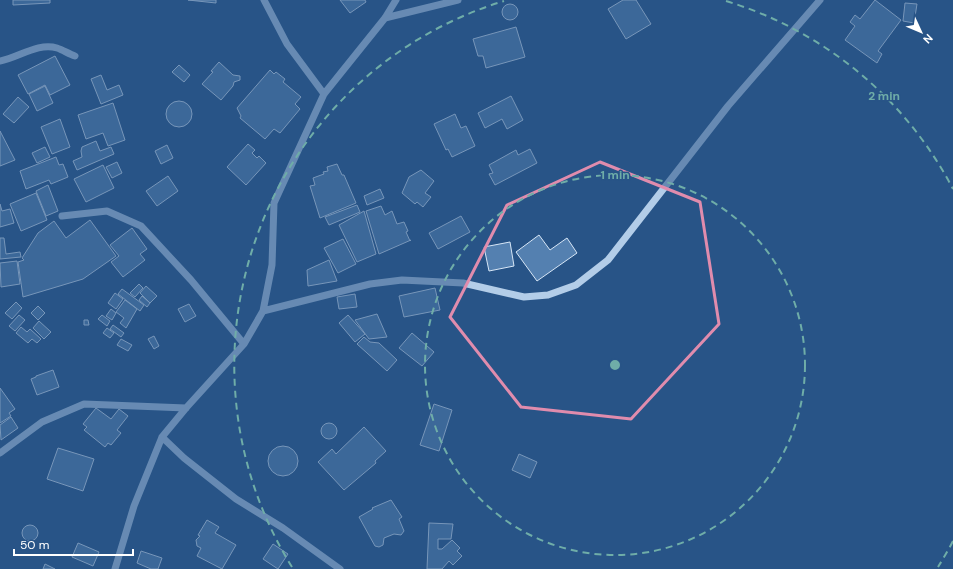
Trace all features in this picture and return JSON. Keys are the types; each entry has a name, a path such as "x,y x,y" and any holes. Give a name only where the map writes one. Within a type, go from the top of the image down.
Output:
{"street":[{"path":"264,0 287,44 324,94"},
{"path":"115,569 134,506 162,437 244,344 263,311 272,265 274,203 324,94 385,18 396,0"},
{"path":"385,18 458,0"},
{"path":"263,311 370,284 402,280 463,283 524,297 548,295 576,285 608,260 728,106 820,0"},
{"path":"0,61 12,59 33,49 56,48 75,56"},
{"path":"62,216 107,210 141,226 191,280 244,344"},
{"path":"0,453 42,422 84,404 186,408"},
{"path":"162,437 184,458 236,499 283,528 340,569"}],"highlighted area":[{"path":"600,162 700,202 719,324 631,419 521,407 450,317 507,205"}],"building":[{"path":"13,0 50,0 50,3 13,5"},
{"path":"188,0 216,0 216,3"},
{"path":"340,0 365,0 366,2 350,13"},
{"path":"623,0 636,0 651,24 626,39 608,9"},
{"path":"875,0 901,20 878,51 882,54 877,63 845,40 855,26 850,22 855,15 860,19"},
{"path":"905,3 917,4 914,23 903,21"},
{"path":"510,4 516,6 518,12 516,18 510,20 504,18 502,12 504,6"},
{"path":"516,27 525,57 486,68 483,56 478,56 473,39"},
{"path":"55,56 70,85 50,95 45,85 28,94 18,75"},
{"path":"219,62 233,75 240,76 240,80 234,82 233,86 221,100 202,84 213,72 211,71"},
{"path":"179,65 190,75 184,82 172,72"},
{"path":"270,70 274,74 276,72 285,79 283,82 301,97 295,104 300,109 280,133 274,129 265,139 240,118 241,116 237,108"},
{"path":"101,75 107,90 119,85 123,95 101,104 91,79"},
{"path":"45,86 53,103 37,111 29,94"},
{"path":"511,96 523,120 507,129 502,119 485,128 478,113"},
{"path":"18,97 29,107 14,123 3,114"},
{"path":"179,101 188,105 192,114 188,123 179,127 170,123 166,114 170,105"},
{"path":"113,103 125,140 108,146 103,133 86,139 78,115"},
{"path":"455,114 461,128 466,126 475,146 452,157 448,149 446,150 434,124"},
{"path":"60,119 70,147 52,154 41,127"},
{"path":"0,131 15,160 0,166"},
{"path":"96,141 100,151 111,147 114,154 77,170 73,161 82,157 82,147"},
{"path":"248,144 255,150 252,153 257,158 259,156 266,163 246,185 227,167"},
{"path":"167,145 173,158 161,164 155,151"},
{"path":"45,147 50,157 37,163 32,153"},
{"path":"530,149 537,163 495,185 489,174 493,173 489,165 516,150 518,155"},
{"path":"56,157 59,165 63,164 68,177 51,184 49,180 26,189 20,171"},
{"path":"117,162 122,173 112,178 106,167"},
{"path":"337,164 342,175 344,175 356,203 320,218 310,186 315,185 313,178 324,174 323,172 328,171 327,167"},
{"path":"103,165 114,188 86,202 74,179"},
{"path":"421,170 434,181 425,193 431,197 423,207 417,202 415,204 402,193 409,177"},
{"path":"168,176 178,191 157,206 146,191"},
{"path":"48,185 58,211 46,216 36,191"},
{"path":"380,189 384,198 367,205 364,196"},
{"path":"36,193 47,220 21,231 10,204"},
{"path":"0,204 2,211 10,209 14,223 0,227"},
{"path":"357,205 360,212 329,225 325,217"},
{"path":"381,206 385,215 392,211 397,224 404,222 410,241 379,254 366,211"},
{"path":"364,211 376,254 357,262 339,225"},
{"path":"461,216 470,232 438,249 429,233"},
{"path":"90,220 116,256 83,279 23,297 18,262 24,260 22,258 38,233 54,221 66,238"},
{"path":"132,228 147,249 140,254 145,260 123,277 111,262 119,256 110,245"},
{"path":"539,235 550,250 567,238 577,253 537,281 516,252"},
{"path":"0,238 4,238 6,254 20,252 21,257 0,259"},
{"path":"343,239 356,264 338,273 324,248"},
{"path":"510,242 514,266 489,271 484,247"},
{"path":"329,260 337,281 308,286 307,270"},
{"path":"17,261 20,284 1,287 0,263"},
{"path":"139,284 143,288 135,297 130,293"},
{"path":"146,286 157,296 150,303 140,293"},
{"path":"435,288 440,310 404,317 399,296"},
{"path":"122,289 144,305 140,311 118,294"},
{"path":"115,293 123,299 116,309 108,303"},
{"path":"355,294 357,307 339,309 337,297"},
{"path":"142,296 150,303 147,307 139,300"},
{"path":"125,300 137,309 126,328 120,323 124,318 116,312"},
{"path":"16,302 22,308 12,319 5,313"},
{"path":"189,304 196,316 185,322 178,309"},
{"path":"38,306 45,313 38,320 31,313"},
{"path":"111,309 116,313 112,320 106,316"},
{"path":"377,314 387,337 369,339 355,320"},
{"path":"19,315 25,320 15,331 9,326"},
{"path":"102,315 110,321 107,326 98,319"},
{"path":"348,315 365,334 355,342 339,323"},
{"path":"84,320 88,320 89,325 84,325"},
{"path":"39,321 51,332 44,339 33,328"},
{"path":"113,325 124,333 121,337 110,329"},
{"path":"21,327 27,332 30,329 41,339 37,343 32,339 28,343 16,333"},
{"path":"107,328 114,333 110,338 103,333"},
{"path":"412,333 434,352 422,366 399,348"},
{"path":"154,336 159,346 154,349 148,339"},
{"path":"364,337 370,342 379,343 397,360 387,371 357,344"},
{"path":"121,339 132,345 128,351 117,345"},
{"path":"53,370 59,387 37,395 31,379"},
{"path":"0,388 15,409 9,413 11,416 0,423"},
{"path":"434,404 452,410 439,451 420,445"},
{"path":"96,408 111,419 119,409 128,416 117,430 121,433 111,445 108,443 105,447 84,430 87,427 83,424"},
{"path":"11,417 18,428 1,440 0,425"},
{"path":"326,423 332,423 337,428 335,437 332,439 326,439 321,434 321,428"},
{"path":"364,427 386,451 375,461 376,463 344,490 318,462 332,449 336,454"},
{"path":"283,446 294,450 298,461 294,472 283,476 272,472 268,461 272,450"},
{"path":"58,448 94,459 83,491 47,479"},
{"path":"519,454 537,462 530,478 512,470"},
{"path":"391,500 402,517 399,519 404,531 401,535 394,534 384,538 383,545 379,547 375,546 359,517 373,509 372,508"},
{"path":"207,520 219,527 215,533 236,545 222,569 197,556 201,548 197,546 196,540 200,536 198,535"},
{"path":"429,523 453,524 451,539 438,539 438,549 442,549 452,540 460,548 457,551 462,556 453,565 449,561 442,569 427,569"},
{"path":"27,525 33,525 38,530 36,539 33,541 27,541 22,536 22,530"},
{"path":"78,543 99,552 93,566 72,557"},
{"path":"273,544 288,554 278,569 263,559"},
{"path":"141,551 162,558 158,569 151,569 137,563"},
{"path":"45,564 55,569 43,569"}]}
